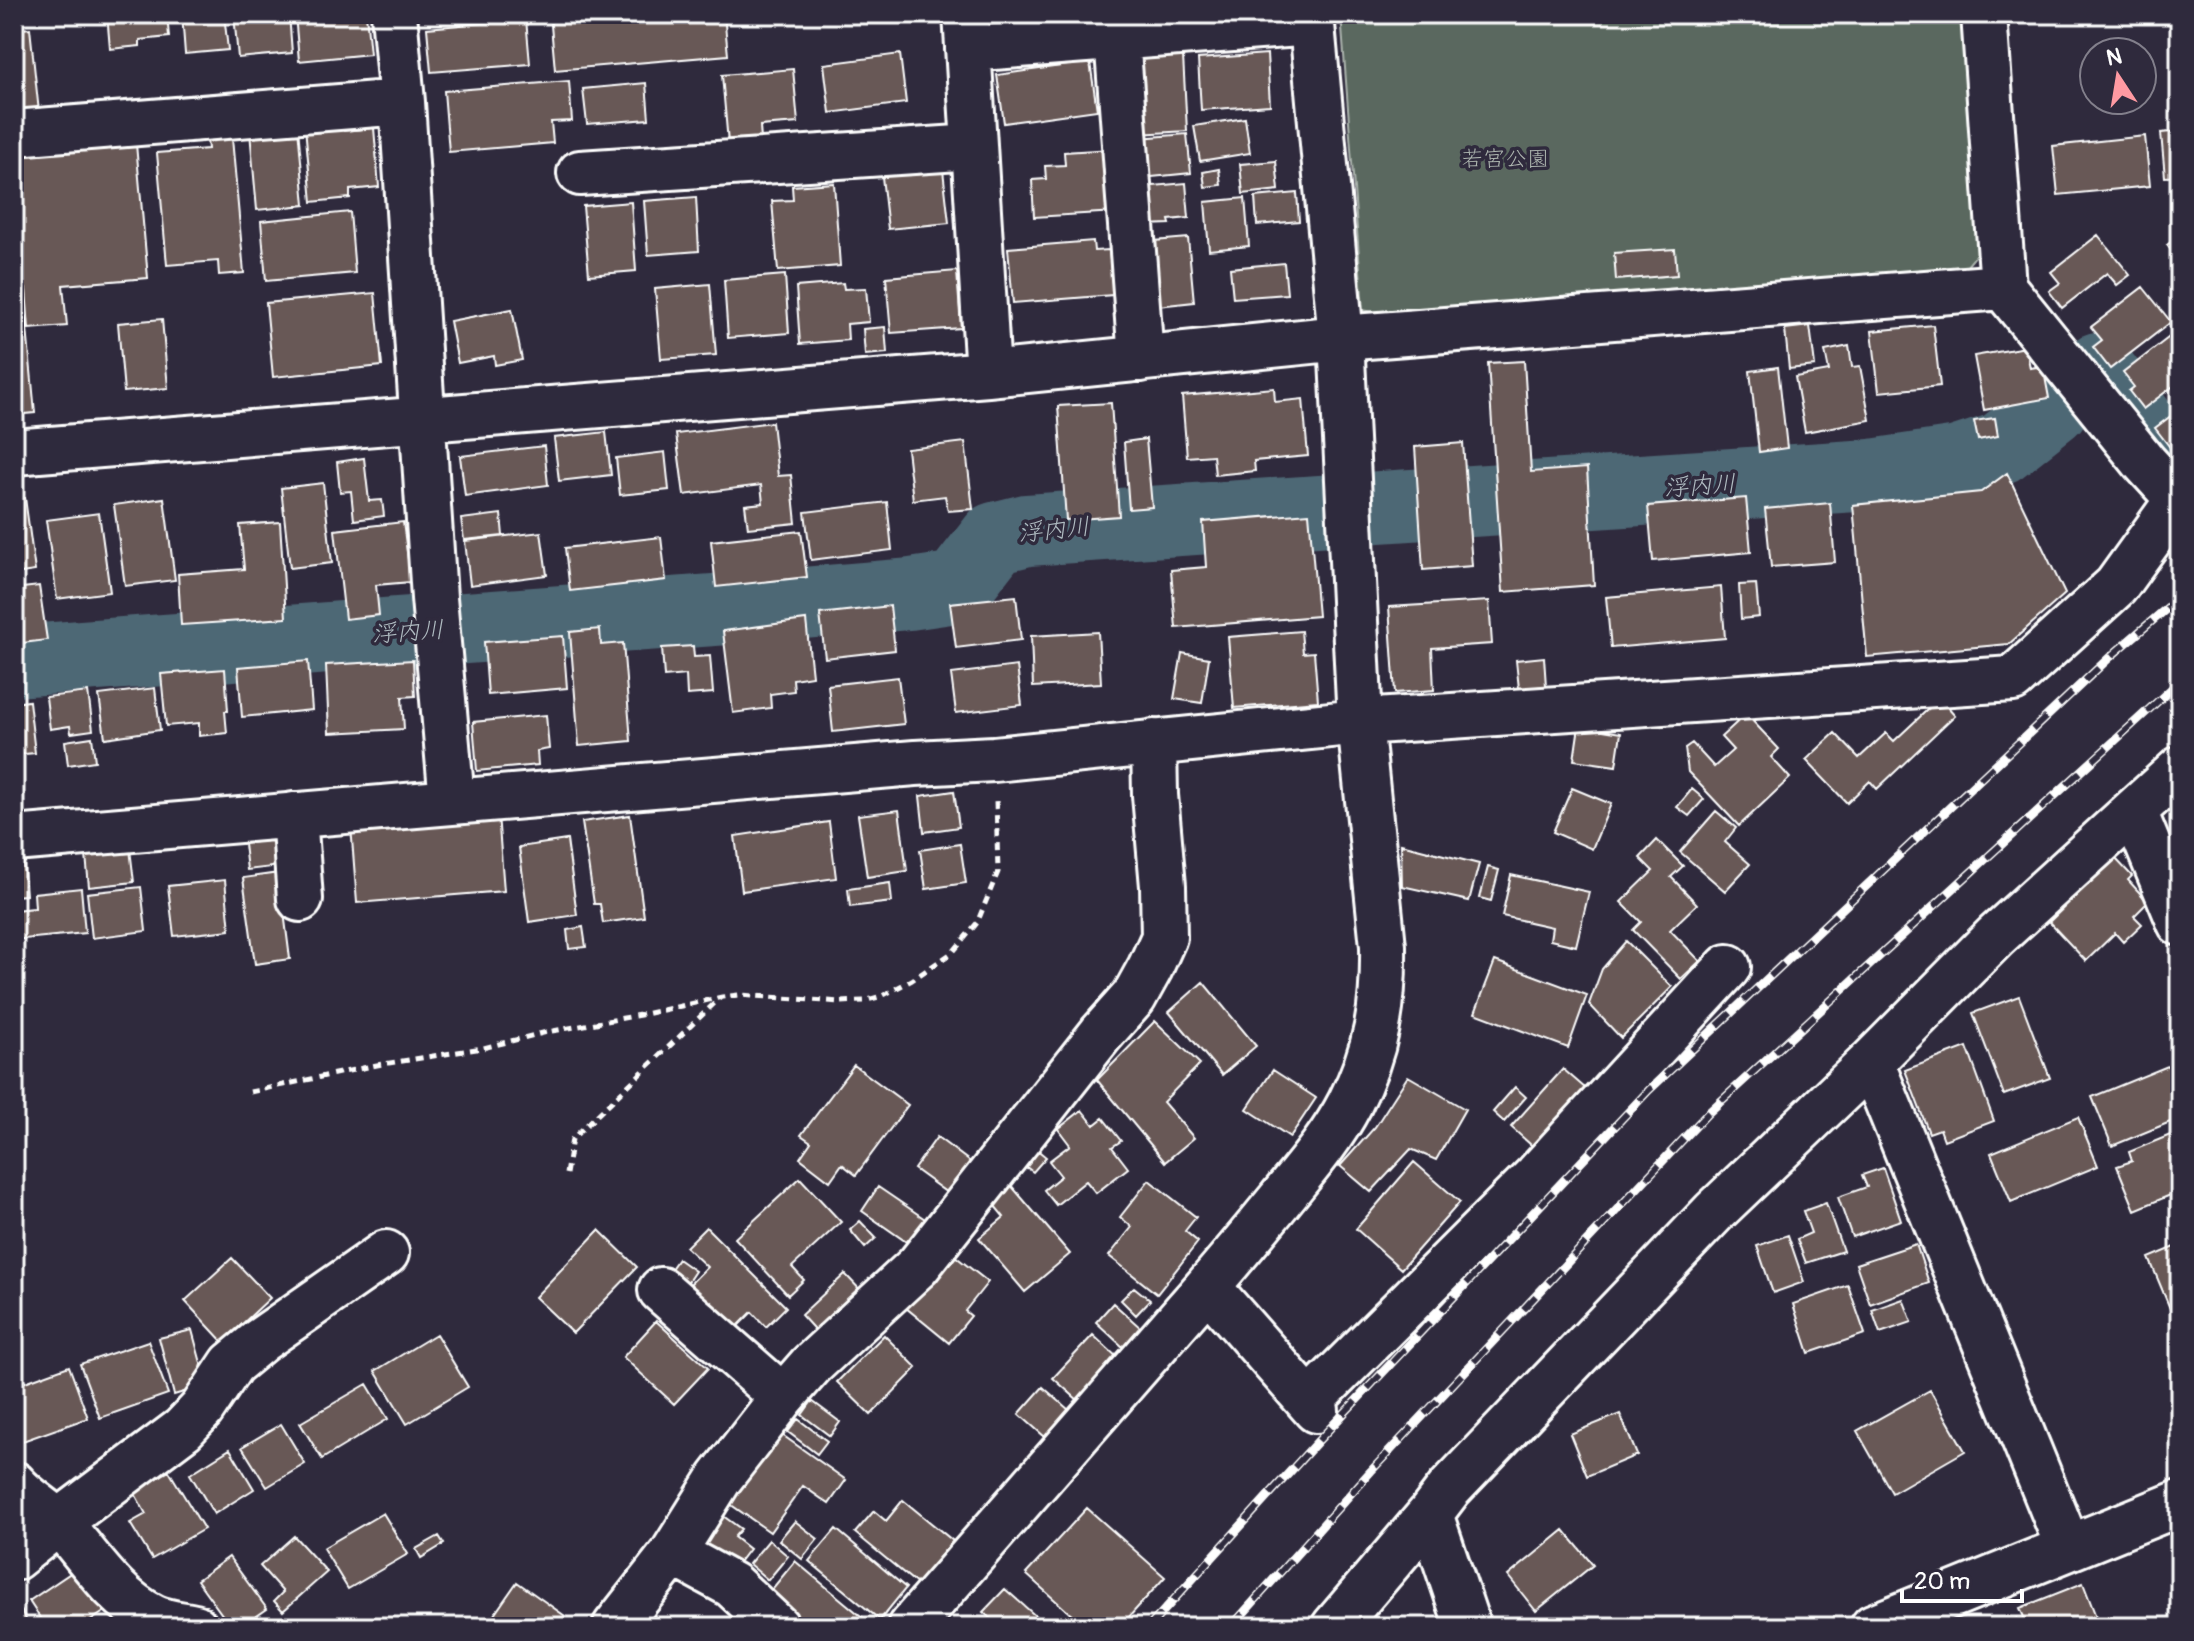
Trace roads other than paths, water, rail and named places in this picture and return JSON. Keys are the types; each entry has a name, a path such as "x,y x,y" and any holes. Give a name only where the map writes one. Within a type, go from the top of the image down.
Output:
{"street":[{"path":"394,14 434,598 452,801"},
{"path":"14,839 899,764 994,759 1360,722 2013,679 2116,586 2179,498 2145,463 2003,287 1984,14"},
{"path":"910,1627 1208,1287 1305,1169 1333,1132 1349,1104 1376,1039 1383,946 1360,722 1341,338 1312,18 1117,37 967,32 988,374"},
{"path":"1117,37 1141,359"},
{"path":"14,133 402,102"},
{"path":"580,173 974,147"},
{"path":"14,452 988,374 1341,338 2003,287"},
{"path":"615,1627 673,1553 720,1478 783,1397 811,1365 918,1266 1101,1034 1134,997 1164,937 1154,742"},
{"path":"1334,1627 1449,1489 1714,1212 1871,1062 1996,936 2180,769"},
{"path":"2134,811 2180,923"},
{"path":"294,815 300,899"},
{"path":"1208,1287 1312,1406 1537,1175 1728,967"},
{"path":"1871,1062 2068,1547"},
{"path":"14,1558 183,1429 202,1409 232,1364 261,1340 386,1253"},
{"path":"661,1290 783,1397"},
{"path":"14,1484 59,1522 133,1605 155,1619 195,1627"},
{"path":"1873,1627 2180,1503"},
{"path":"1430,1514 1468,1627"},
{"path":"673,1553 732,1585 777,1627"}],"waterway":[{"name":"浮内川","path":"2098,368 2168,459"},
{"name":"浮内川","path":"14,661 910,594 957,587 995,538 1027,530 1871,475 1958,462 2001,448 2053,407"}],"railway":[{"path":"1149,1627 1318,1441 1649,1090 2110,657 2180,597"},
{"path":"1231,1627 1371,1471 1707,1114 2180,681"}],"park label":[{"name":"若宮公園","path":"1505,159"}]}
